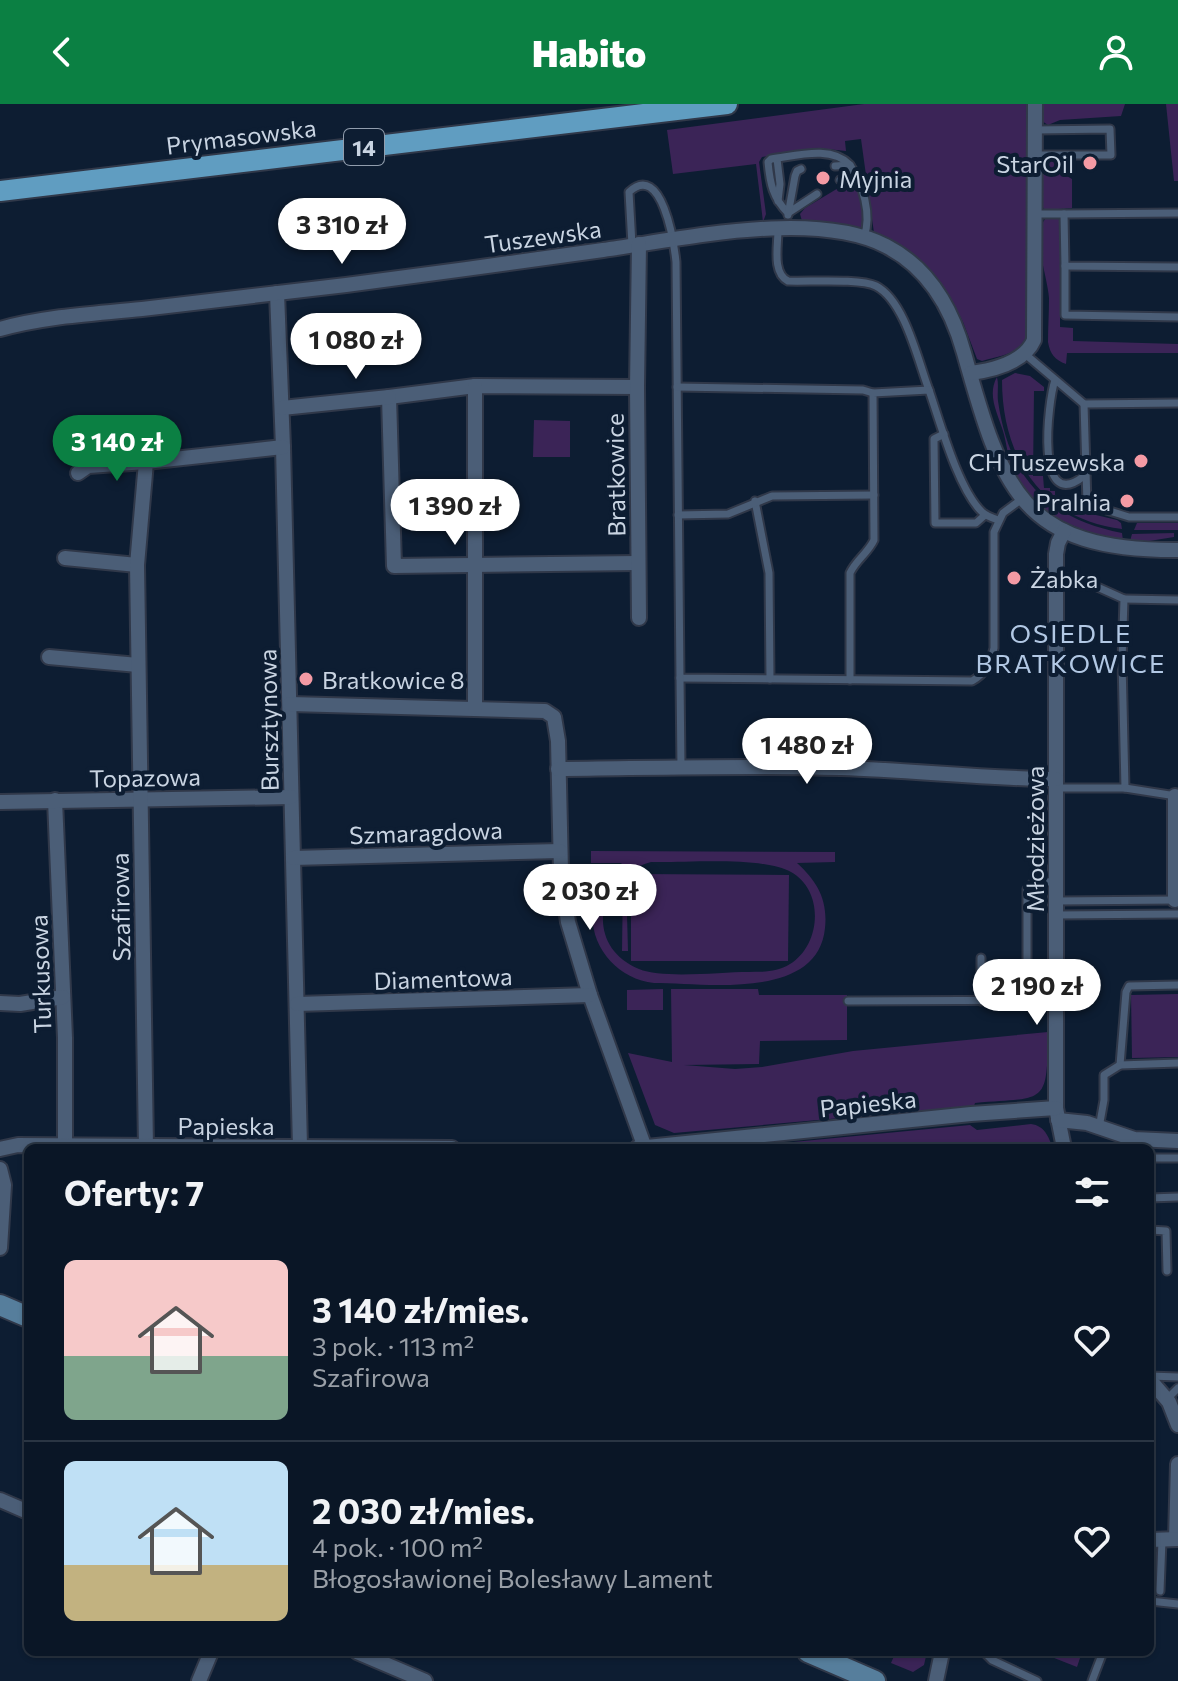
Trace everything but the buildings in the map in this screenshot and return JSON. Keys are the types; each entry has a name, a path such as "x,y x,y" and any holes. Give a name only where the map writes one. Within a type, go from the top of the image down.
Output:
{"main road":[{"name":"Prymasowska","path":"0,191 727,104"}],"street":[{"path":"971,373 1025,354 1035,334 1035,104"},
{"name":"Tuszewska","path":"0,329 57,318 277,293 674,239 783,230 838,232 864,237 896,252 936,289 953,318 994,450 1006,477 1022,499 1043,519 1064,531 1111,547 1178,550"},
{"name":"Bratkowice","path":"635,245 639,625"},
{"name":"Bursztynowa","path":"277,293 288,408 283,447 300,1144"},
{"path":"475,386 475,708"},
{"name":"Bratkowice","path":"288,408 475,386 637,387"},
{"name":"Bratkowice","path":"389,397 394,566 638,563"},
{"path":"78,473 88,466 283,447"},
{"name":"Szafirowa","path":"146,462 137,565 146,1144"},
{"name":"Młodzieżowa","path":"1063,1144 1057,1114 1055,881 1056,576 1057,548 1064,531"},
{"path":"65,558 137,565"},
{"path":"49,657 138,665"},
{"path":"290,704 545,711 554,717 558,730 560,851 568,922 590,995 644,1144"},
{"path":"558,769 845,768 1056,784"},
{"path":"1177,796 1177,905"},
{"name":"Topazowa","path":"0,802 291,797"},
{"name":"Turkusowa","path":"55,800 65,1144"},
{"name":"Szmaragdowa","path":"293,858 560,851"},
{"name":"Diamentowa","path":"297,1004 590,995"},
{"path":"0,1003 20,1004 63,997"},
{"name":"Papieska","path":"683,1144 971,1114 1057,1114 1134,1139 1178,1141"},
{"name":"Papieska","path":"0,1149 24,1145"},
{"path":"0,1169 4,1185 0,1248"},
{"path":"0,1305 24,1315"},
{"path":"1154,1381 1173,1397 1178,1425"},
{"path":"1166,1539 1178,1464"},
{"path":"0,1500 24,1510"},
{"path":"199,1681 209,1656"},
{"path":"366,1656 425,1681"},
{"path":"817,1656 875,1681"},
{"path":"936,1681 941,1656"}],"lane":[{"path":"1035,130 1110,129 1111,155 1035,155"},
{"path":"788,213 778,203 771,187 768,162 832,154 850,165 862,185 867,228 864,237"},
{"path":"835,166 850,165"},
{"path":"801,169 795,176 783,230 778,272 788,281 860,282 876,286 890,299 900,312 969,494 985,515 998,520"},
{"path":"840,180 857,174"},
{"path":"635,245 629,192 640,185 655,189 659,194 674,239 676,262 681,767"},
{"path":"788,213 817,194"},
{"path":"1035,214 1178,213"},
{"path":"1064,214 1065,315 1178,317"},
{"path":"1065,266 1178,267"},
{"path":"1025,354 1084,404 1178,403"},
{"path":"1055,380 1049,396 1048,466 1057,481 1064,485 1074,484 1084,476"},
{"path":"677,387 863,390 873,393 929,390"},
{"path":"850,680 850,573 874,540 873,393"},
{"path":"1084,404 1087,504 1129,517 1178,517"},
{"path":"944,434 934,439 935,523 976,523 985,515"},
{"path":"678,515 728,514 772,496 874,495"},
{"path":"680,678 972,681 983,675 994,648 994,532 1003,513 1022,499"},
{"path":"755,501 769,573 770,679"},
{"path":"1056,576 1084,581 1124,599 1178,600"},
{"path":"1124,599 1125,788"},
{"path":"1056,784 1125,788 1177,796"},
{"path":"1027,1000 1027,889 1032,884 1055,881"},
{"path":"1056,908 1177,905"},
{"path":"1056,908 1177,905"},
{"path":"981,958 981,1001"},
{"path":"1120,1065 1129,986 1178,985"},
{"path":"848,1001 1055,1000"},
{"path":"1099,1128 1104,1075 1120,1065 1178,1063"},
{"path":"1154,1158 1178,1158"},
{"path":"1154,1198 1178,1197"},
{"path":"1154,1230 1166,1231 1167,1271"},
{"path":"1154,1378 1178,1377"},
{"path":"1160,1591 1166,1539"},
{"path":"1154,1601 1178,1604"},
{"path":"988,1656 1037,1681"},
{"path":"1092,1681 1101,1656"}],"shaded area":[{"path":"864,104 1030,104 1028,331 1016,349 982,361 977,359 963,322 934,274 899,245 874,233 861,139 845,141 846,151 817,148 762,157 759,162 766,214 763,222 756,164 673,174 667,130"},
{"path":"1043,104 1125,104 1121,116 1060,120 1048,125 1042,121"},
{"path":"1166,104 1178,104 1178,181 1174,181"},
{"path":"1049,158 1072,179 1072,208 1045,210 1042,206 1042,168"},
{"path":"855,180 859,186 864,223 862,229 802,221 800,214 805,208"},
{"path":"1046,218 1060,219 1060,327 1073,328 1073,341 1178,344 1178,353 1067,353 1066,364 1056,358 1048,342 1049,298 1040,246 1042,225"},
{"path":"1015,373 1030,376 1044,387 1044,391 1034,391 1033,476 1043,476 1044,488 1055,491 1055,495 1066,499 1066,503 1072,503 1072,507 1077,507 1078,496 1079,511 1117,520 1122,529 1094,523 1069,512 1048,498 1032,480 1009,434 1004,408 1002,380"},
{"path":"997,377 1003,428 1022,473 1053,505 1073,517 1122,533 1123,541 1060,520 1022,488 1012,469 994,404 993,390"},
{"path":"534,420 570,421 570,457 533,457"},
{"path":"1137,523 1178,523 1178,530 1134,530"},
{"path":"1174,533 1174,537 1137,543 1130,541 1132,534"},
{"path":"591,851 835,852 835,862 797,863 815,884 823,900 825,928 818,951 802,967 781,977 729,985 638,980 612,963 596,938 593,907 603,883 622,863 591,863","holes":["651,862 743,862 791,872 810,892 814,904 813,932 808,944 790,964 770,971 676,974 639,969 621,959 610,945 604,929 603,912 608,896 618,882 632,870"]},
{"path":"631,874 789,875 788,961 631,961"},
{"path":"623,878 626,878 628,951 622,951"},
{"path":"663,989 663,1010 627,1010 627,990"},
{"path":"671,989 758,989 759,995 847,995 847,1040 760,1041 759,1064 684,1065 735,1069 762,1067 853,1051 1048,1032 1046,1073 1038,1093 1017,1100 674,1133 655,1125 628,1053 672,1062"},
{"path":"1178,994 1178,1057 1132,1058 1131,995"},
{"path":"1031,1124 1043,1129 1051,1144 771,1144 970,1125 977,1130"},
{"path":"894,1656 926,1656 924,1665 913,1672 891,1663"},
{"path":"1049,1656 1081,1656 1077,1667"}],"place":[{"name":"StarOil","path":"1090,163"},
{"name":"Myjnia","path":"823,178"},
{"name":"CH Tuszewska","path":"1141,461"},
{"name":"Pralnia","path":"1127,501"},
{"name":"Żabka","path":"1014,578"},
{"name":"Bratkowice 8","path":"306,679"}],"district":[{"name":"OSIEDLE BRATKOWICE","path":"1071,647"}]}
